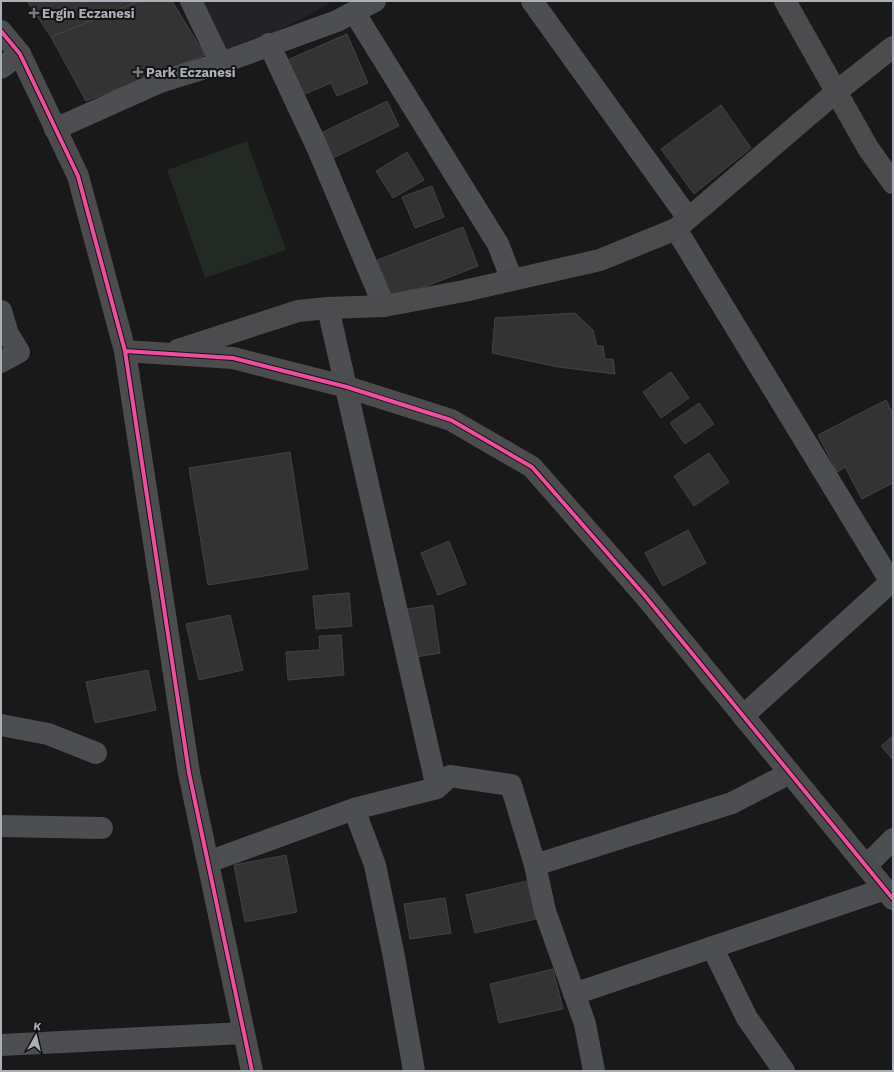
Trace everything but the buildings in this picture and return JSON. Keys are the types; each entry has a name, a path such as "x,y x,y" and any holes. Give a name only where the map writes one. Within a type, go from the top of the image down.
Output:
{"street":[{"path":"191,1 221,63"},
{"path":"56,129 160,82 221,63 269,44 337,21 375,1"},
{"path":"532,1 682,223 892,581 743,716"},
{"path":"785,1 868,148 893,184"},
{"path":"354,12 498,244 512,280"},
{"path":"1,30 20,54 78,176 125,352 189,773 252,1071"},
{"path":"269,44 318,149 384,306"},
{"path":"166,354 298,311 328,308 384,306 464,291 600,260 682,223 836,92 893,47"},
{"path":"1,68 20,54"},
{"path":"328,308 438,788"},
{"path":"1,311 8,334 19,352 1,362"},
{"path":"125,352 233,358 347,387 451,420 532,467 645,596 889,894 712,947 574,994"},
{"path":"1,725 48,734 96,753"},
{"path":"535,865 732,803 790,773"},
{"path":"208,862 354,809 438,788 450,776 511,785 535,865 544,911 585,1024 594,1071"},
{"path":"354,809 375,865 394,957 414,1071"},
{"path":"1,826 102,828"},
{"path":"866,866 893,839"},
{"path":"712,947 748,1018 784,1071"},
{"path":"1,1044 244,1033"}],"shaded area":[{"path":"201,1 328,1 329,4 227,57"},
{"path":"247,141 286,250 205,278 167,170"}],"cycle path":[{"path":"1,31 20,54 78,176 125,351 189,773 252,1071"},
{"path":"125,351 233,358 347,387 451,420 532,467 645,596 893,899"}],"place":[{"name":"Ergin Eczanesi","path":"34,13"},
{"name":"Park Eczanesi","path":"138,72"}]}
